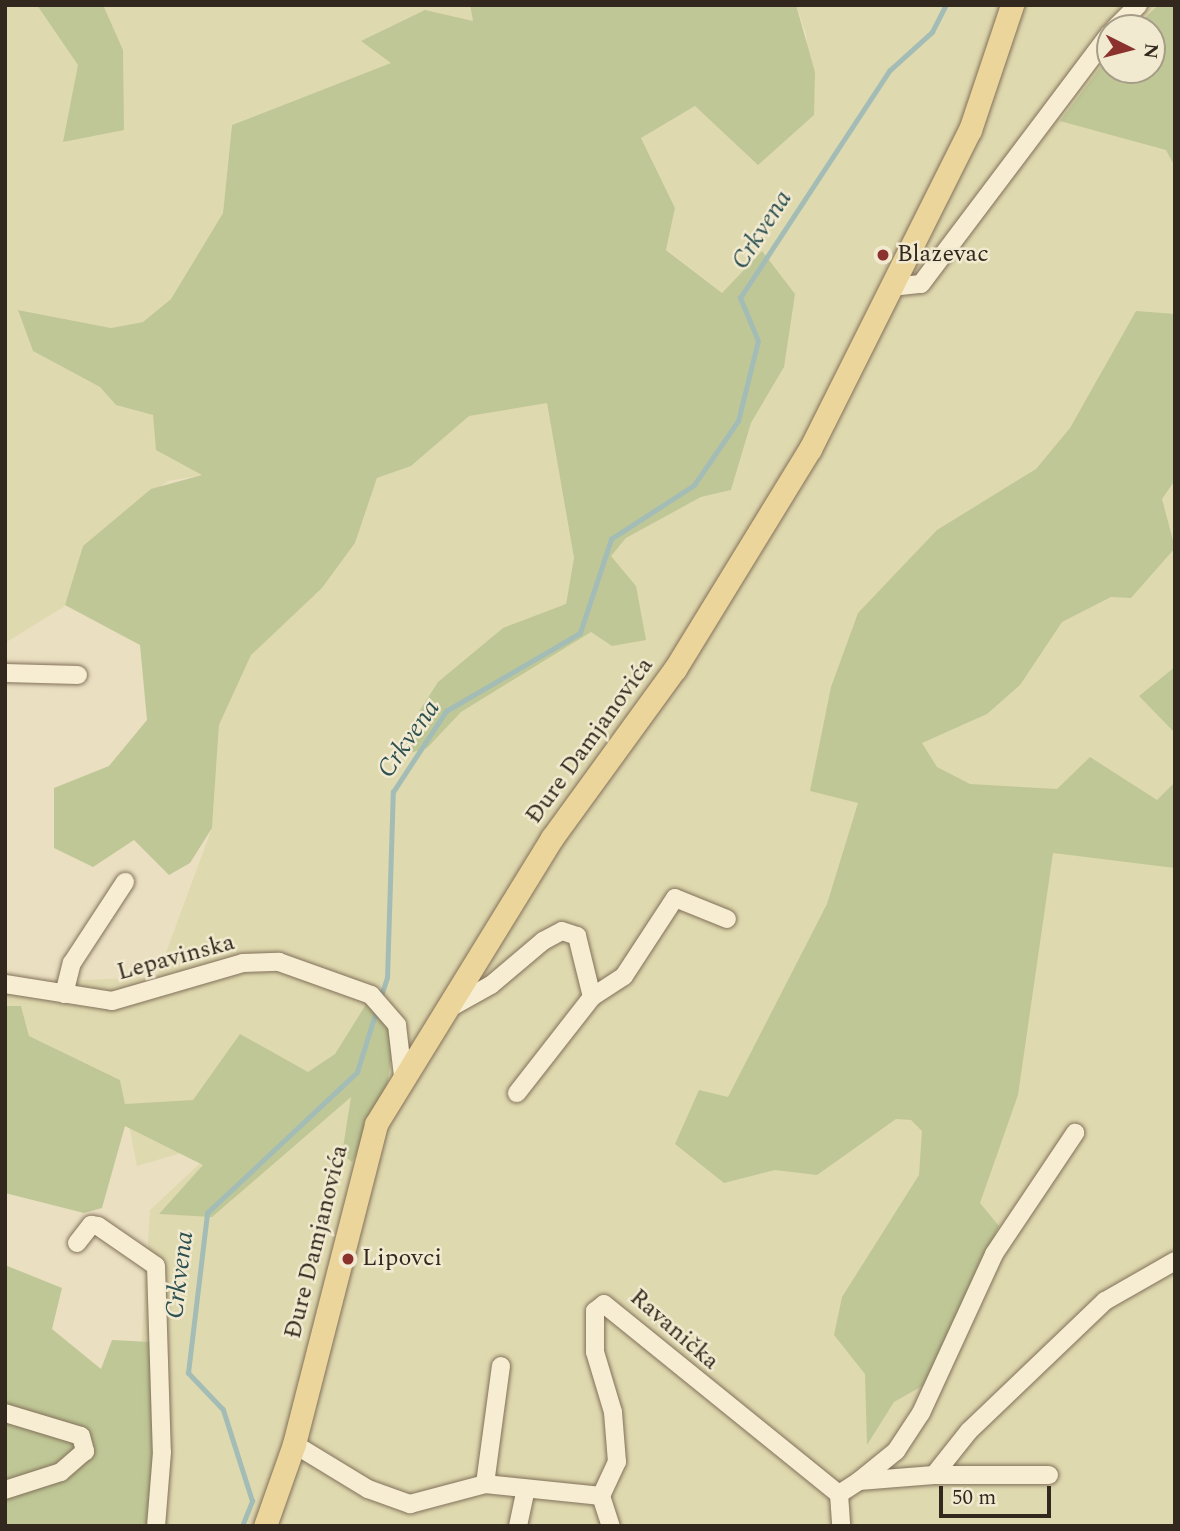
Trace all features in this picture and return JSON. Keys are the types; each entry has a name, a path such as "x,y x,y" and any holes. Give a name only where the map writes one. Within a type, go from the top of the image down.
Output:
{"main road":[{"name":"Đure Damjanovića","path":"265,1526 294,1444 350,1238 364,1159 403,1076 453,1006 552,838 734,576 830,412 970,130 1012,5"}],"street":[{"path":"891,288 921,284 1096,52"},
{"path":"5,673 78,675"},
{"name":"Lepavinska","path":"64,994 72,962 125,882"},
{"path":"517,1093 592,997 624,976 675,898 727,919"},
{"path":"453,1006 568,930 579,940 592,997"},
{"name":"Lepavinska","path":"5,984 64,994 137,998 243,963 279,962 371,995 397,1025 403,1076"},
{"path":"841,1526 839,1494 896,1451 920,1413 994,1254 1075,1133"},
{"path":"77,1243 98,1226 156,1266 162,1452 156,1526"},
{"path":"934,1475 969,1431 1105,1301 1175,1261"},
{"name":"Ravanička","path":"601,1496 617,1462 612,1412 595,1352 595,1311 604,1304 839,1494"},
{"path":"485,1485 501,1366"},
{"path":"5,1413 80,1436 86,1451 61,1472 5,1490"},
{"path":"294,1444 368,1489 410,1504 485,1485 601,1496 611,1526"},
{"path":"859,1481 934,1475 1049,1475"},
{"path":"518,1526 526,1489"}],"shaded area":[{"path":"5,5 470,5 473,21 362,41 392,63 232,125 223,213 171,299 143,322 111,328 19,310 33,351 100,387 116,405 153,415 203,475 168,481 83,546 65,606 5,643"},
{"path":"796,5 1175,5 1175,1526 130,1526 150,1210 225,1140 137,1166 120,1080 29,1036 21,1006 5,1006 5,983 157,977 212,828 219,725 251,654 322,588 355,543 377,478 411,466 469,415 547,402 574,558 566,604 636,586 610,556 626,538 701,497 731,490 751,423 784,367 722,293 666,249 675,208 641,138 695,106 758,164 814,115 806,34"}],"green space":[{"path":"37,5 103,5 123,50 124,130 63,142 78,65"},
{"path":"470,5 796,5 815,72 814,115 758,165 695,106 641,138 675,208 666,250 722,293 762,251 795,294 784,367 751,423 731,490 701,497 626,538 611,556 636,586 646,640 612,646 591,632 461,712 427,748 410,753 401,740 438,682 503,628 566,604 574,558 547,403 469,416 411,466 377,478 355,543 322,588 251,655 219,725 212,828 190,863 169,875 134,840 93,867 54,848 54,788 109,766 147,720 140,645 65,605 83,546 151,489 202,475 156,450 153,415 116,405 100,387 33,351 18,310 111,328 143,322 171,299 223,213 232,125 391,63 361,41 425,10 473,21"},
{"path":"1158,5 1175,5 1175,167 1166,150 1060,121 1096,73 1096,84 1166,84 1166,14 1149,14"},
{"path":"1136,311 1175,314 1175,480 1162,499 1175,548 1131,598 1111,597 1062,622 1020,685 987,714 922,743 937,767 970,784 1057,789 1090,757 1157,800 1175,782 1175,868 1053,853 1018,1095 980,1203 999,1226 924,1385 894,1402 867,1445 865,1374 834,1335 842,1297 919,1175 922,1131 911,1120 896,1119 817,1175 775,1170 724,1183 675,1144 699,1090 728,1097 827,904 858,803 810,791 831,687 858,613 937,530 1036,469 1070,428"},
{"path":"1175,667 1175,733 1139,696"},
{"path":"370,998 395,1033 387,1086 352,1162 342,1154 351,1097 212,1217 159,1214 203,1165 125,1126 102,1208 84,1213 5,1193 5,1006 21,1006 29,1036 120,1080 125,1104 193,1100 240,1034 308,1072 335,1054"},
{"path":"5,1265 62,1288 52,1329 101,1369 112,1340 151,1342 157,1471 148,1526 5,1526"}],"waterway":[{"name":"Crkvena","path":"380,999 387,978 393,792 446,711 580,633 611,539 694,485 738,421 758,341 740,298 889,71 932,32 946,5"},
{"name":"Crkvena","path":"242,1526 252,1501 223,1410 188,1373 207,1213 357,1072 377,1008"}],"place":[{"name":"Blazevac","path":"883,255"},
{"name":"Lipovci","path":"348,1259"}]}
